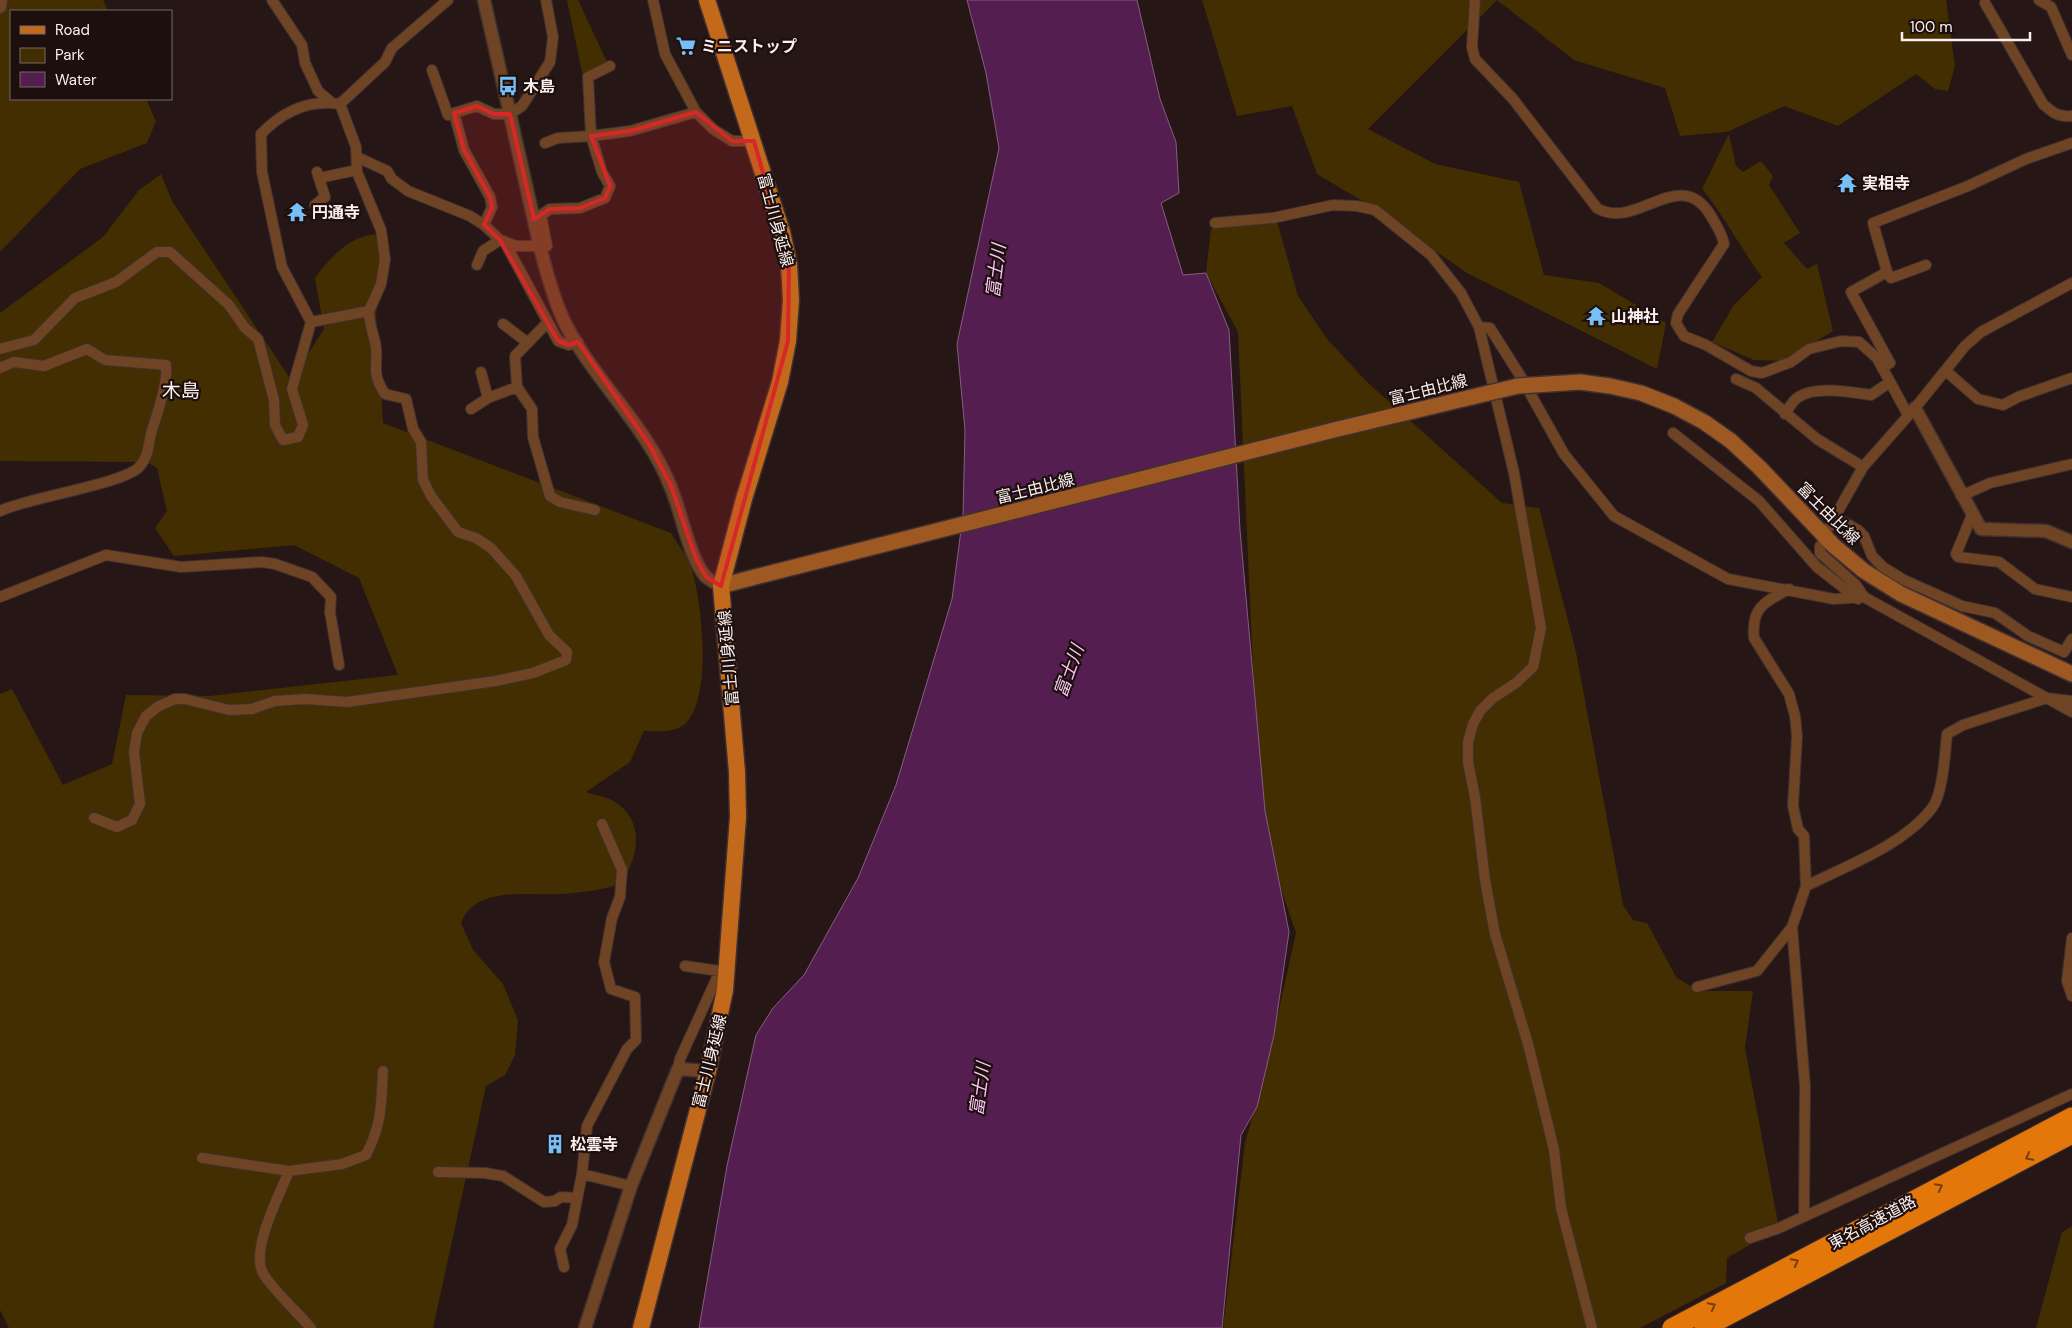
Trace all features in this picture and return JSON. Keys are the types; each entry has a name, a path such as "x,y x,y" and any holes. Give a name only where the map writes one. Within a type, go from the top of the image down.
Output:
{"highway":[{"name":"東名高速道路","path":"1704,1328 1753,1293 2072,1117"},
{"name":"東名高速道路","path":"1672,1328 1753,1293 2072,1134"}],"main road":[{"name":"富士川身延線","path":"641,1328 708,1071 725,990 738,817 737,772 721,586 744,499 780,382 788,341 791,300 789,264 754,141 707,0"},
{"name":"富士由比線","path":"721,586 1214,460 1518,386 1580,382 1610,386 1642,394 1674,406 1704,422 1731,441 1760,468 1834,546 1864,570 1901,594 2072,674"}],"street":[{"path":"0,7 2,0"},
{"path":"94,818 117,827 132,820 140,804 134,752 137,734 146,716 159,706 175,699 185,698 228,710 252,709 275,701 305,699 347,702 496,681 533,673 566,660 567,652 550,635 516,576 491,548 476,538 458,532 431,496 423,480 421,442 413,429 406,399 385,394 377,382 374,369 376,343 369,324 369,311 381,284 384,259 381,230 357,170 356,147 336,103 318,91 304,63 302,45 272,0"},
{"path":"0,349 34,340 76,298 116,282 157,252 170,252 229,305 245,328 258,339 274,400 275,425 283,440 298,437 303,425 292,389 311,322 282,268 262,172 261,134 284,113 319,103 336,103 386,62 392,48 448,0"},
{"path":"484,0 548,280 564,320 650,446 671,486 696,559 706,577 721,586"},
{"path":"484,224 492,207 490,196 464,150 454,113 477,106 494,114 510,114 522,106 550,62 553,36 546,0"},
{"path":"653,0 665,54 696,112 713,129 732,141 754,141"},
{"path":"1476,0 1472,47 1475,59 1513,100 1597,208 1613,214 1677,195 1692,196 1707,209 1722,235 1724,244 1678,314 1676,323 1684,336 1706,345 1751,372 1762,373 1791,362 1809,349 1842,340 1859,342 1877,358 1980,529 2046,531 2072,542"},
{"path":"2039,0 2051,7 2072,56"},
{"path":"1986,3 2043,104 2053,113 2062,116 2072,116"},
{"path":"357,157 387,171 392,179 408,191 470,216 484,224 502,240 516,246 547,246 541,215 550,209 580,208 605,198 609,192 610,186 602,172 591,136 588,77 610,66"},
{"path":"432,70 448,114"},
{"path":"545,143 558,138 630,131 696,112"},
{"path":"1926,265 1891,278 1887,272 1873,223 1968,186 2026,159 2072,143"},
{"path":"315,205 326,197 318,175 357,170"},
{"path":"1215,223 1273,218 1334,205 1357,206 1374,210 1431,255 1461,293 1480,327 1514,473 1541,628 1533,667 1516,683 1493,698 1480,711 1473,724 1468,742 1468,762 1475,797 1485,880 1495,934 1528,1044 1544,1108 1554,1150 1561,1208 1592,1328"},
{"path":"477,264 483,252 502,240"},
{"path":"502,240 558,341 569,345 578,342"},
{"path":"1882,368 1890,363 1851,292 1887,272"},
{"path":"1829,527 1863,467 1946,371 1965,346 1981,332 2072,283"},
{"path":"311,322 369,311"},
{"path":"547,323 515,356 517,387 532,409 533,437 550,496 560,502 595,510"},
{"path":"503,324 528,343"},
{"path":"1480,327 1490,328 1521,377 1564,454 1614,516 1728,579 1790,589 1834,599 1861,598"},
{"path":"0,368 14,362 44,366 87,349 105,360 166,365 167,376 149,437 146,454 140,468 111,482 15,504 0,511"},
{"path":"1946,371 1978,399 2003,405 2018,397 2072,378"},
{"path":"481,372 488,398"},
{"path":"1736,379 1756,388 1784,414 1817,439 1863,467"},
{"path":"1784,414 1796,398 1802,395 1828,390 1871,395 1890,382"},
{"path":"471,409 488,398 517,387"},
{"path":"1673,433 1759,501 1817,567 1861,598 2072,712"},
{"path":"1961,496 1990,483 2072,464"},
{"path":"1972,515 1960,541 1956,554 1958,557 1999,562 2035,589 2072,597"},
{"path":"1835,517 1864,536 1872,556 1882,567 1904,580 1962,606 1995,613 2028,636 2064,652 2072,639"},
{"path":"1820,546 1820,553 1856,585 1861,598"},
{"path":"0,597 106,555 181,567 262,562 275,564 312,577 331,597 330,612 339,665"},
{"path":"1697,987 1757,971 1792,927 1806,886 1804,836 1798,829 1793,806 1797,736 1795,716 1789,694 1754,638 1753,628 1753,619 1759,607 1790,589"},
{"path":"1806,886 1893,842 1932,808 1938,796 1947,734 1963,725 2047,698 2072,701"},
{"path":"564,1267 560,1249 572,1225 582,1174 587,1126 627,1049 636,1040 635,997 611,989 604,962 612,918 620,897 622,870 602,824"},
{"path":"1792,927 1805,1086 1804,1216"},
{"path":"2072,938 2067,981 2072,996"},
{"path":"585,1328 632,1186 678,1070 680,1059 720,971 685,966"},
{"path":"678,1070 708,1071"},
{"path":"202,1158 289,1171 342,1164 366,1155 377,1133 381,1118 383,1071"},
{"path":"1750,1238 1804,1216 2072,1094"},
{"path":"289,1171 268,1222 259,1260 263,1273 311,1328"},
{"path":"438,1172 485,1173 503,1176 544,1202 555,1201 560,1197 577,1198"},
{"path":"582,1174 632,1186"}],"highlighted area":[{"path":"477,106 494,114 510,114 534,219 550,209 580,208 605,198 610,186 591,136 630,131 696,112 732,141 754,141 789,264 788,341 721,586 706,577 696,559 671,486 650,446 578,342 569,345 558,341 500,240 484,225 492,207 490,197 464,150 454,113"}],"green space":[{"path":"0,0 103,0 108,10 10,10 10,100 146,100 156,121 147,143 80,169 0,252"},
{"path":"567,0 578,0 607,62 583,77"},
{"path":"1202,0 1497,0 1368,129 1435,164 1519,182 1544,275 1599,283 1666,323 1657,369 1467,273 1374,208 1317,174 1292,106 1237,116"},
{"path":"1497,0 1946,0 1955,66 1948,91 1935,89 1916,74 1838,126 1784,106 1727,132 1680,136 1665,88 1574,60"},
{"path":"1729,134 1736,166 1743,172 1761,161 1773,176 1769,185 1800,233 1784,243 1807,269 1817,264 1833,331 1784,361 1754,360 1712,342 1734,305 1762,277 1702,189"},
{"path":"161,174 172,201 291,380 324,329 315,278 333,256 348,244 356,239 375,234 387,266 376,313 383,423 671,533 691,567 695,582 699,602 703,648 699,693 694,711 685,724 676,729 644,731 630,762 586,792 606,797 623,808 635,828 635,850 621,884 576,893 518,894 490,898 478,903 468,911 461,923 473,950 503,984 518,1020 515,1055 505,1075 486,1086 433,1328 9,1328 0,1310 0,694 12,689 63,785 112,764 126,695 210,696 398,675 359,578 294,545 174,556 155,528 167,511 157,468 147,462 0,461 0,313 103,237 139,190"},
{"path":"1277,221 1298,296 1327,339 1367,382 1502,503 1539,508 1576,652 1623,905 1633,920 1647,923 1676,977 1698,991 1753,991 1745,1048 1779,1228 1727,1258 1726,1283 1640,1328 1223,1328 1245,1143 1266,1068 1296,933 1260,825 1238,332 1206,273 1211,229"},
{"path":"2072,1226 2072,1328 2036,1328 2062,1232"}],"water":[{"name":"富士川","path":"967,0 1137,0 1160,99 1176,142 1179,193 1161,203 1183,275 1206,273 1229,330 1240,530 1265,811 1289,932 1274,1035 1257,1107 1241,1135 1222,1328 699,1328 727,1166 756,1035 773,1008 804,975 858,878 896,785 952,599 963,515 965,430 957,344 999,148 986,73"}],"place":[{"name":"ミニストップ","path":"686,46"},
{"name":"木島","path":"508,86"},
{"name":"実相寺","path":"1847,183"},
{"name":"円通寺","path":"297,212"},
{"name":"山神社","path":"1596,316"},
{"name":"松雲寺","path":"555,1144"}],"district":[{"name":"木島","path":"181,390"}]}
